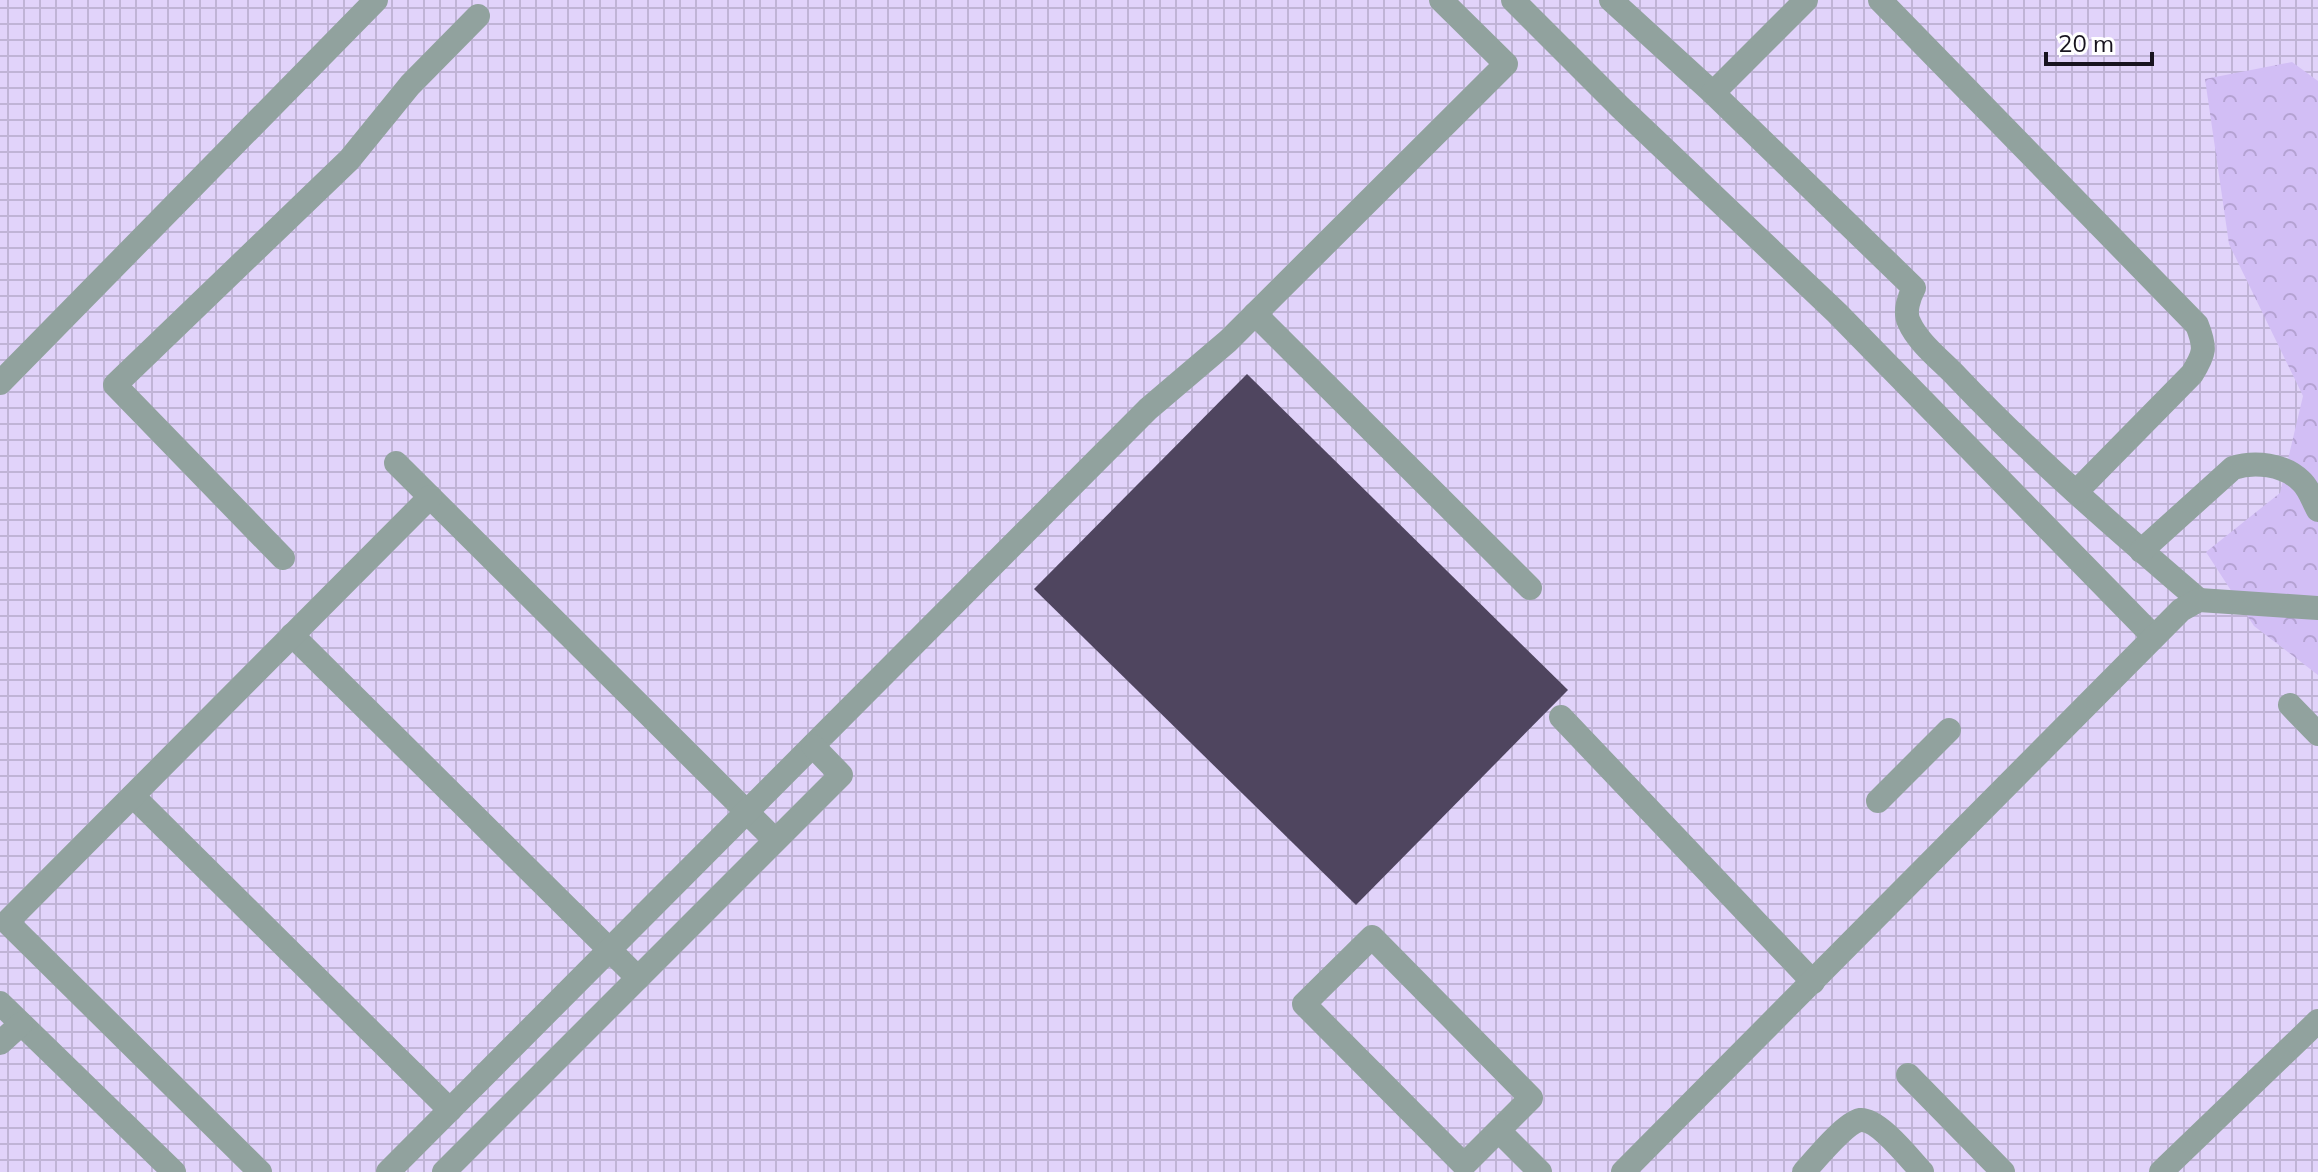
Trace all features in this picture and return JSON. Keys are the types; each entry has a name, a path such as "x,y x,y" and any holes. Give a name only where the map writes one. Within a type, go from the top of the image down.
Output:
{"street":[{"path":"0,383 376,0"},
{"path":"388,1172 1148,409 1228,341 1506,64 1441,0"},
{"path":"1513,0 1620,107 1837,313 2153,636"},
{"path":"1611,0 1713,93 1914,288 1909,298 1907,319 1916,333 1975,396 2076,492 2199,600"},
{"path":"1713,93 1806,0"},
{"path":"1880,0 2197,325 2203,342 2203,356 2192,374 2076,492"},
{"path":"283,558 115,385 349,160 410,85 478,16"},
{"path":"1255,314 1530,588"},
{"path":"396,463 775,840"},
{"path":"2141,551 2233,468 2245,464 2269,464 2295,476 2303,482 2318,510"},
{"path":"260,1172 7,922 430,497"},
{"path":"1623,1172 2181,610 2199,600 2318,608"},
{"path":"292,635 638,978"},
{"path":"2290,705 2318,734"},
{"path":"1561,717 1813,982"},
{"path":"1878,801 1949,730"},
{"path":"444,1172 841,775 813,746"},
{"path":"133,796 450,1110"},
{"path":"1372,937 1531,1098 1499,1131 1464,1165 1304,1004 1372,937"},
{"path":"0,1003 174,1172"},
{"path":"2167,1170 2318,1021"},
{"path":"0,1043 21,1024"},
{"path":"488,1072 516,1100"},
{"path":"1908,1075 2003,1172"},
{"path":"1804,1172 1850,1124 1861,1120 1875,1123 1922,1172"},
{"path":"1499,1131 1540,1172"}],"shaded area":[{"path":"0,0 2318,0 2318,1172 0,1172"}],"green space":[{"path":"2292,62 2318,81 2318,675 2254,626 2206,552 2280,493 2303,396 2229,244 2205,79"}],"building":[{"path":"1247,374 1568,690 1356,905 1034,589"}]}
